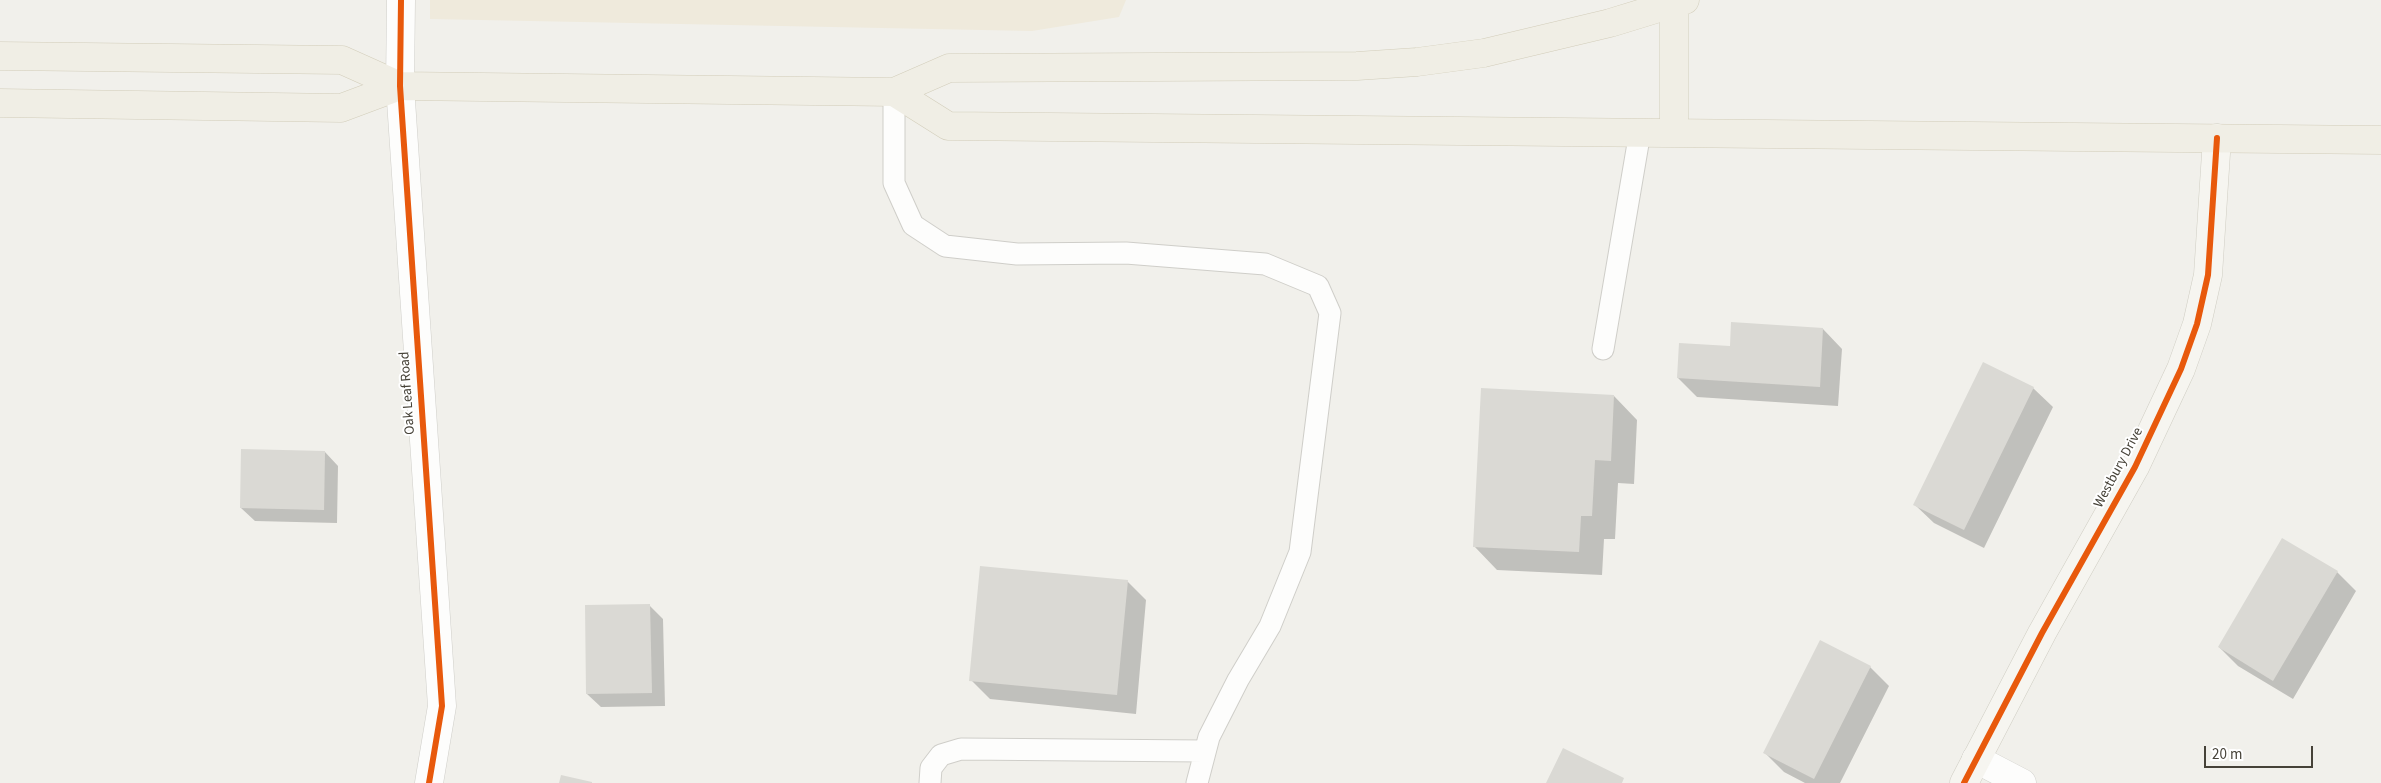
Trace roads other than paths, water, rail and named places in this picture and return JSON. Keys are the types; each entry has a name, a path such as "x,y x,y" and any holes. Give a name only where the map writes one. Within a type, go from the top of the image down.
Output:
{"main road":[{"path":"0,104 341,108 400,86 894,92 949,68 1339,67 1417,62 1484,53 1610,23 1680,2 1674,133"},
{"path":"0,56 342,60 400,86"},
{"path":"894,92 948,126 2381,140"}],"street":[{"name":"Oak Leaf Road","path":"401,0 400,86 442,706 430,783"},
{"name":"Westbury Drive","path":"1970,771 2135,467 2182,369 2197,324 2208,275 2217,138"},
{"path":"1970,771 2022,783"}],"lane":[{"path":"894,92 894,183 914,225 945,246 1017,254 1126,253 1265,264 1318,286 1330,313 1300,552 1270,626 1238,680 1204,751 1197,783"},
{"path":"1603,349 1640,132"},
{"path":"930,783 931,768 941,755 961,749 1204,751"}]}
